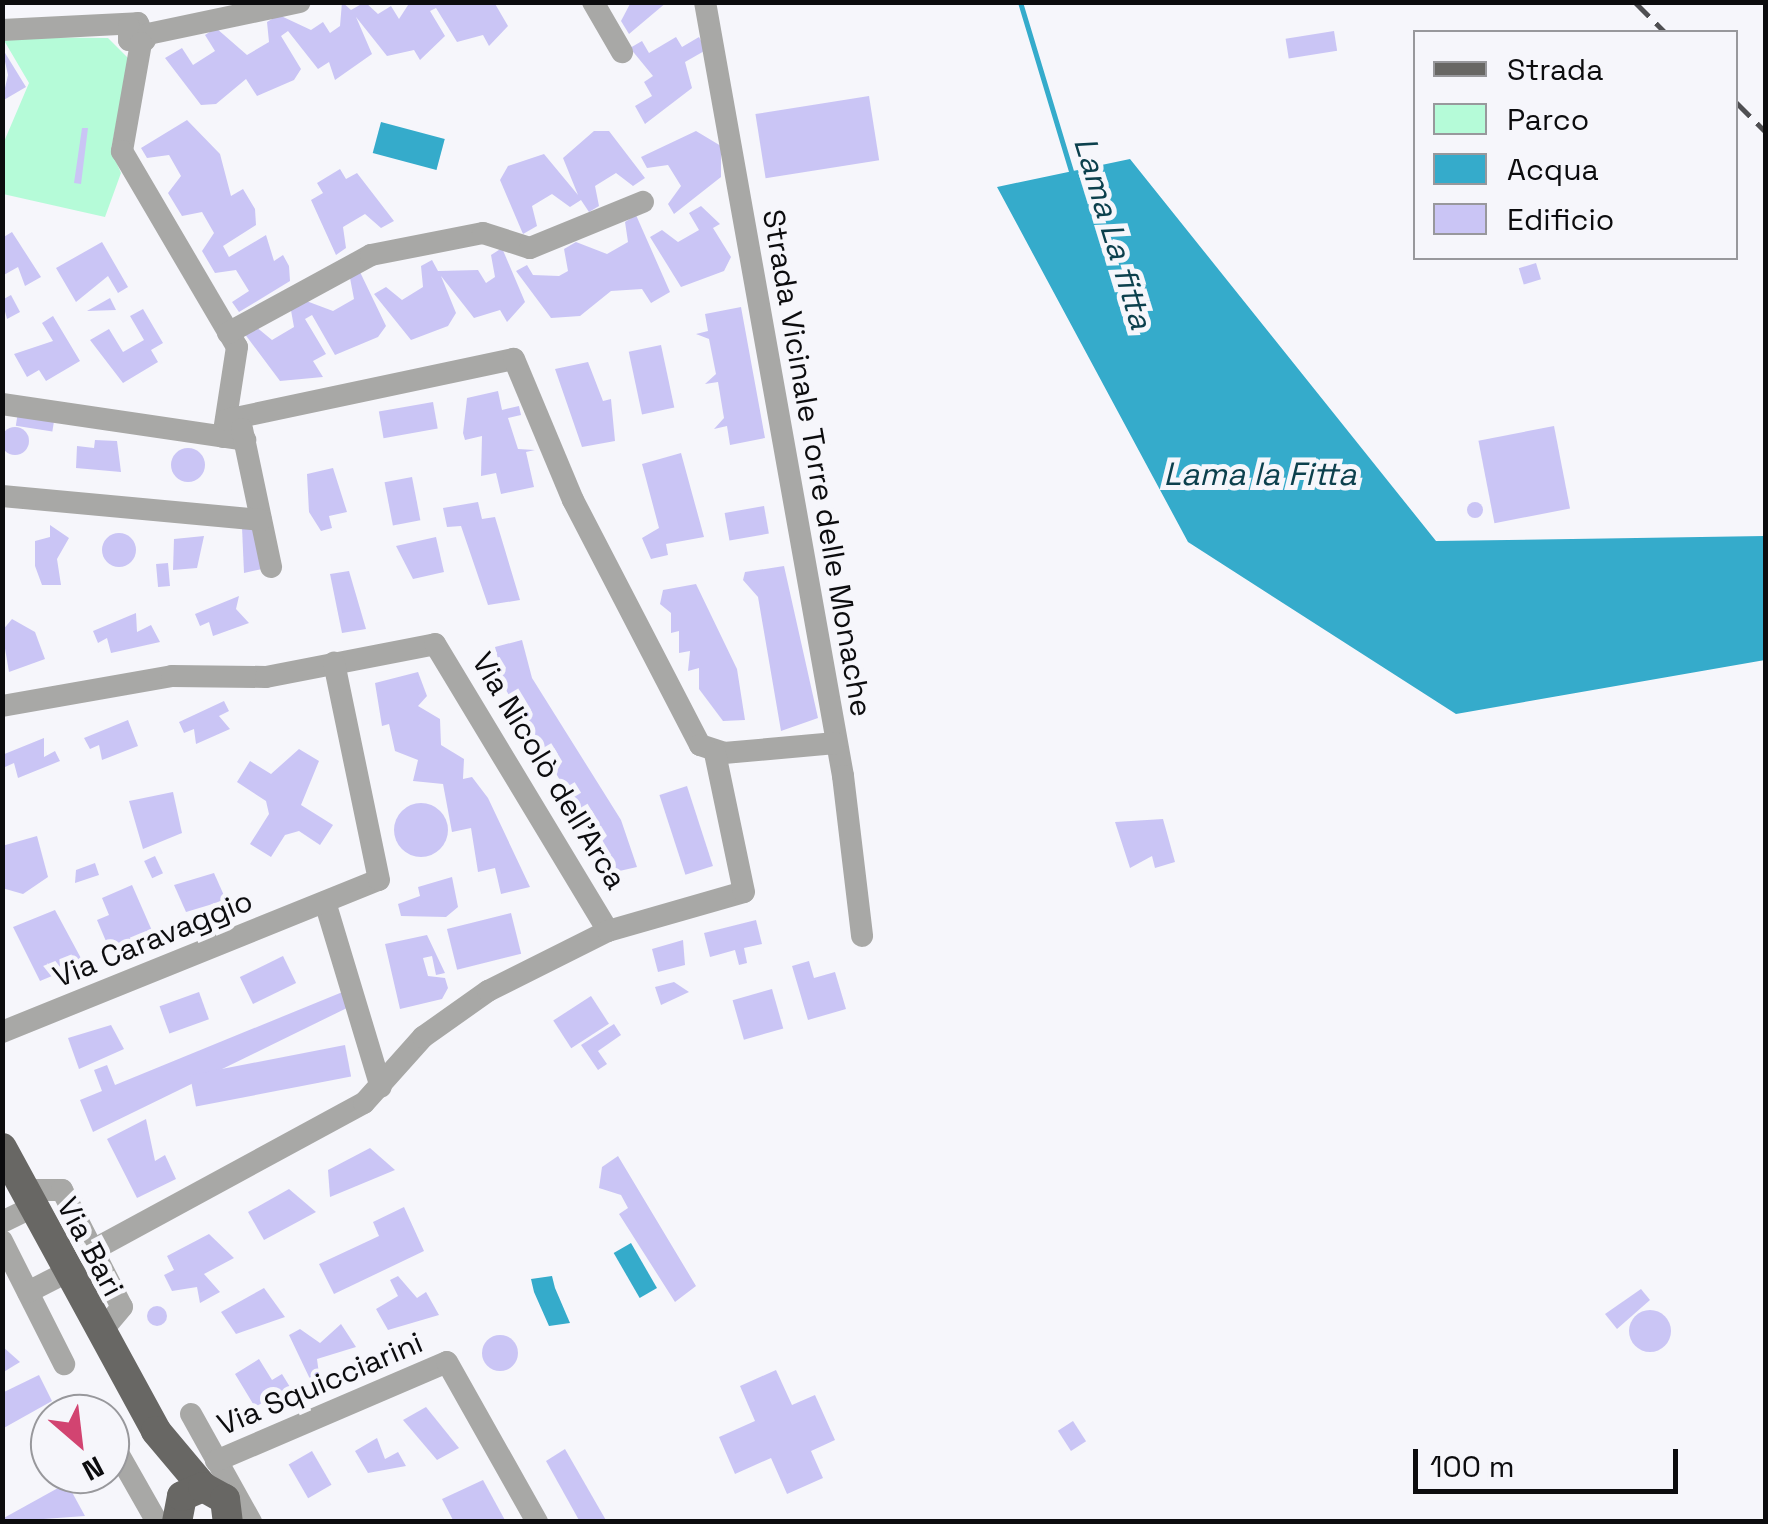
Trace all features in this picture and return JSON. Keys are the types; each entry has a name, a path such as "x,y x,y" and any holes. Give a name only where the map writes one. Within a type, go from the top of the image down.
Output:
{"main road":[{"name":"Via Bari","path":"2,1148 156,1431 202,1501"}],"street":[{"path":"2,30 138,26 300,2"},
{"path":"593,2 622,52"},
{"name":"Strada Vicinale Torre delle Monache","path":"705,2 836,743 862,936"},
{"path":"138,26 122,151 238,351 233,429 261,520 271,568"},
{"path":"228,333 371,255 483,234 530,248 644,202"},
{"path":"2,404 233,429 514,358 579,512 696,738 716,752 836,743"},
{"path":"2,496 261,520"},
{"name":"Via Nicolò dell'Arca","path":"334,663 435,644 608,931"},
{"path":"2,706 172,676 266,677 334,663"},
{"name":"Via Caravaggio","path":"2,1032 379,880 334,663"},
{"path":"93,1250 381,1087 444,1018 608,931 746,888 716,752"},
{"path":"325,902 381,1087"},
{"name":"Via Bari","path":"29,1198 62,1190 122,1311 101,1332"},
{"path":"2,1222 29,1198"},
{"path":"2,1241 17,1285 64,1364"},
{"path":"17,1285 68,1272"},
{"name":"Via Squicciarini","path":"202,1501 447,1362 536,1522"},
{"name":"Via Bari","path":"190,1414 202,1501"},
{"name":"Via Bari","path":"130,1462 251,1522"}],"green space":[{"path":"2,37 108,38 129,59 111,150 121,173 105,217 3,194 3,144 29,83"}],"water":[{"path":"381,122 445,139 436,170 373,153"},
{"name":"Lama la Fitta","path":"1130,159 1436,541 1765,536 1765,660 1456,714 1188,542 997,187"},
{"path":"631,1243 657,1288 640,1298 614,1253"},
{"path":"552,1276 570,1323 549,1326 534,1292 531,1279"}],"building":[{"path":"342,2 351,10 365,2 378,14 391,6 399,19 410,2 494,2 508,26 489,46 483,35 457,42 436,8 430,11 445,36 420,60 414,50 387,56 356,17 372,54 335,80 329,62 318,69 288,31 281,36 301,69 294,80 257,96 246,79 216,104 201,105 165,58 182,48 193,65 215,51 205,35 216,28 247,55 269,42 267,22 279,15 311,30 323,22 330,33 340,26"},
{"path":"631,2 667,2 629,34 621,21"},
{"path":"1334,31 1337,51 1289,58 1286,39"},
{"path":"676,37 682,47 699,37 706,50 685,62 692,88 645,124 635,106 652,96 644,82 653,76 630,48 642,41 649,53"},
{"path":"2,48 26,87 2,101 8,75"},
{"path":"869,96 879,160 766,178 755,114"},
{"path":"187,120 220,154 231,196 243,189 255,209 256,225 223,246 229,257 266,235 274,261 283,255 289,266 290,281 239,312 232,302 249,291 236,270 215,273 202,251 214,233 202,212 182,216 168,193 181,176 169,155 147,158 141,148"},
{"path":"82,128 88,128 81,184 74,183"},
{"path":"594,131 609,131 645,178 633,186 616,173 595,186 599,206 589,212 581,200 570,207 552,194 532,206 537,226 523,234 500,180 508,166 544,154 578,195 563,158"},
{"path":"696,131 721,146 721,177 674,214 668,204 681,186 668,165 647,168 641,157"},
{"path":"340,169 346,179 357,173 394,221 381,228 365,214 343,227 346,248 336,255 311,200 323,193 317,183"},
{"path":"701,206 720,224 713,228 731,257 724,271 681,287 650,237 662,230 678,242 699,230 689,213"},
{"path":"636,215 670,292 651,303 642,289 611,291 580,316 551,318 516,271 527,265 533,275 559,276 568,271 564,249 576,242 607,254 628,242 625,222"},
{"path":"12,232 41,277 25,286 18,267 2,276 2,238"},
{"path":"102,242 128,287 118,293 108,276 76,302 56,268"},
{"path":"502,248 525,302 507,322 500,310 474,318 441,276 456,313 448,326 411,340 374,294 386,287 402,300 423,287 421,266 432,260 438,271 478,270 486,283 495,277 491,255"},
{"path":"1536,263 1541,279 1524,285 1519,268"},
{"path":"360,272 386,326 378,337 335,355 312,315 305,319 326,354 313,361 323,377 280,381 244,333 255,326 272,340 294,327 290,305 301,299 333,311 354,299 350,278"},
{"path":"11,295 20,312 7,319 2,300"},
{"path":"110,298 116,310 87,311"},
{"path":"741,307 765,438 730,445 727,426 714,429 724,418 718,382 705,384 716,374 709,339 696,334 708,331 705,314"},
{"path":"143,309 163,343 151,350 158,362 123,383 90,340 109,329 123,352 144,340 130,316"},
{"path":"53,316 80,361 46,381 39,370 27,377 14,354 53,341 42,323"},
{"path":"661,345 674,408 642,414 629,352"},
{"path":"588,362 603,401 611,399 615,441 582,447 555,369"},
{"path":"498,391 502,410 519,406 521,415 508,418 518,449 535,450 526,452 534,487 501,494 496,473 481,476 482,436 465,440 463,433 467,398"},
{"path":"433,402 438,429 384,438 379,412"},
{"path":"18,412 55,418 52,432 16,426"},
{"path":"1554,426 1570,508 1494,523 1478,441"},
{"path":"15,427 25,431 29,441 25,451 15,455 5,451 1,441 5,431"},
{"path":"95,440 117,441 121,472 76,468 77,446 94,448"},
{"path":"188,448 200,453 205,465 200,477 188,482 176,477 171,465 176,453"},
{"path":"681,453 704,537 666,544 668,555 651,559 642,538 659,528 642,464"},
{"path":"333,468 347,512 329,516 332,528 321,531 309,512 307,474"},
{"path":"412,477 420,520 393,526 385,482"},
{"path":"478,502 482,519 495,517 520,600 488,605 461,526 447,527 443,508"},
{"path":"1475,502 1483,510 1475,518 1467,510"},
{"path":"764,506 769,534 729,541 725,513"},
{"path":"50,525 69,538 57,559 61,585 42,585 35,566 35,541 50,537"},
{"path":"242,527 254,528 262,569 244,573"},
{"path":"119,533 131,538 136,550 131,562 119,567 107,562 102,550 107,538"},
{"path":"204,536 197,568 173,570 174,539"},
{"path":"436,537 444,572 413,579 396,546"},
{"path":"168,563 170,586 158,587 156,564"},
{"path":"784,566 818,718 781,731 758,597 743,580 745,572"},
{"path":"349,571 366,629 342,633 330,574"},
{"path":"696,584 737,669 745,720 723,721 699,689 699,668 688,671 690,651 679,653 679,631 671,633 671,613 660,604 663,590"},
{"path":"239,596 236,609 249,623 213,636 209,622 200,626 195,614"},
{"path":"136,613 137,632 151,625 160,642 111,653 107,638 98,643 93,631"},
{"path":"12,619 35,632 45,659 9,672 2,631"},
{"path":"522,640 532,678 621,820 637,867 615,872 506,690 495,647"},
{"path":"418,672 427,696 418,706 440,719 441,745 464,759 463,779 472,777 488,798 530,887 501,894 495,868 478,872 471,828 452,832 443,784 413,781 418,760 395,751 389,724 382,726 375,683"},
{"path":"224,701 229,711 219,716 230,729 196,744 194,729 184,733 179,722"},
{"path":"128,720 138,746 102,760 99,745 90,749 84,738"},
{"path":"44,738 44,757 55,751 60,761 18,778 14,763 5,767 2,755"},
{"path":"299,749 319,761 301,805 333,825 320,845 299,831 285,835 271,857 250,844 269,814 266,801 237,782 250,761 271,774"},
{"path":"687,786 713,866 685,875 659,795"},
{"path":"173,792 182,833 143,849 129,801"},
{"path":"421,803 440,811 448,830 440,849 421,857 402,849 394,830 402,811"},
{"path":"1163,819 1175,862 1155,868 1152,856 1130,868 1115,822"},
{"path":"37,836 48,877 23,894 2,888 2,846"},
{"path":"155,856 163,873 152,878 144,861"},
{"path":"95,863 99,875 75,883 76,870"},
{"path":"214,873 226,900 186,912 174,885"},
{"path":"452,877 458,907 446,917 401,916 398,904 420,896 418,887"},
{"path":"132,885 153,933 108,946 97,920 109,915 102,898"},
{"path":"55,910 83,962 59,973 47,963 52,976 40,981 13,927"},
{"path":"511,913 521,954 457,970 447,929"},
{"path":"756,920 762,944 744,948 747,963 739,965 735,950 710,957 704,933"},
{"path":"427,935 445,973 436,975 432,956 423,958 428,976 445,978 448,988 442,999 400,1009 385,944"},
{"path":"683,940 685,965 658,972 652,949"},
{"path":"283,956 296,983 253,1004 240,977"},
{"path":"809,961 814,978 835,972 846,1009 808,1020 792,966"},
{"path":"674,982 689,992 661,1005 655,987"},
{"path":"772,989 783,1028 744,1040 733,1000"},
{"path":"345,991 349,1007 93,1132 80,1100 102,1091 94,1070 107,1065 115,1085"},
{"path":"199,992 209,1019 169,1034 160,1006"},
{"path":"591,996 609,1024 571,1048 553,1021"},
{"path":"614,1024 621,1035 598,1051 607,1064 598,1070 581,1045"},
{"path":"111,1025 124,1049 79,1069 68,1038"},
{"path":"345,1045 351,1076 196,1107 190,1075"},
{"path":"146,1119 155,1161 165,1155 176,1179 137,1198 107,1139"},
{"path":"370,1148 395,1170 330,1197 328,1170"},
{"path":"618,1156 696,1286 675,1302 619,1214 628,1208 621,1195 599,1188 602,1167"},
{"path":"289,1189 316,1212 264,1240 248,1212"},
{"path":"404,1207 424,1251 334,1294 319,1264 379,1236 373,1222"},
{"path":"209,1234 234,1258 204,1274 220,1292 200,1303 197,1287 172,1291 164,1275 174,1270 167,1256"},
{"path":"398,1276 417,1298 426,1292 439,1315 388,1330 376,1309 398,1296 390,1280"},
{"path":"264,1288 285,1317 236,1334 221,1312"},
{"path":"1641,1289 1650,1300 1617,1329 1605,1314"},
{"path":"153,1306 161,1306 167,1316 161,1326 153,1326 147,1320 147,1312"},
{"path":"1650,1310 1665,1316 1671,1331 1665,1346 1650,1352 1635,1346 1629,1331 1635,1316"},
{"path":"341,1324 356,1347 317,1359 319,1374 310,1379 289,1335 300,1329 320,1343"},
{"path":"500,1335 513,1340 518,1353 513,1366 500,1371 487,1366 482,1353 487,1340"},
{"path":"2,1346 20,1362 2,1373"},
{"path":"259,1359 272,1380 282,1374 290,1387 255,1407 235,1374"},
{"path":"776,1370 792,1405 815,1395 835,1440 811,1451 823,1478 787,1494 771,1458 735,1474 719,1437 755,1421 740,1386"},
{"path":"39,1375 48,1394 30,1394 30,1413 2,1429 2,1393"},
{"path":"426,1407 459,1448 437,1460 403,1420"},
{"path":"1073,1421 1086,1441 1071,1451 1058,1431"},
{"path":"377,1438 385,1459 398,1452 406,1466 368,1473 355,1451"},
{"path":"565,1449 607,1522 580,1522 546,1461"},
{"path":"312,1451 332,1485 308,1498 289,1464"},
{"path":"483,1480 506,1522 454,1522 442,1499"},
{"path":"47,1494 73,1494 85,1516 2,1522"}],"waterway":[{"name":"Lama La fitta","path":"1020,2 1073,177"}],"railway":[{"path":"1635,2 1663,30"},
{"path":"1738,104 1766,132"}]}
